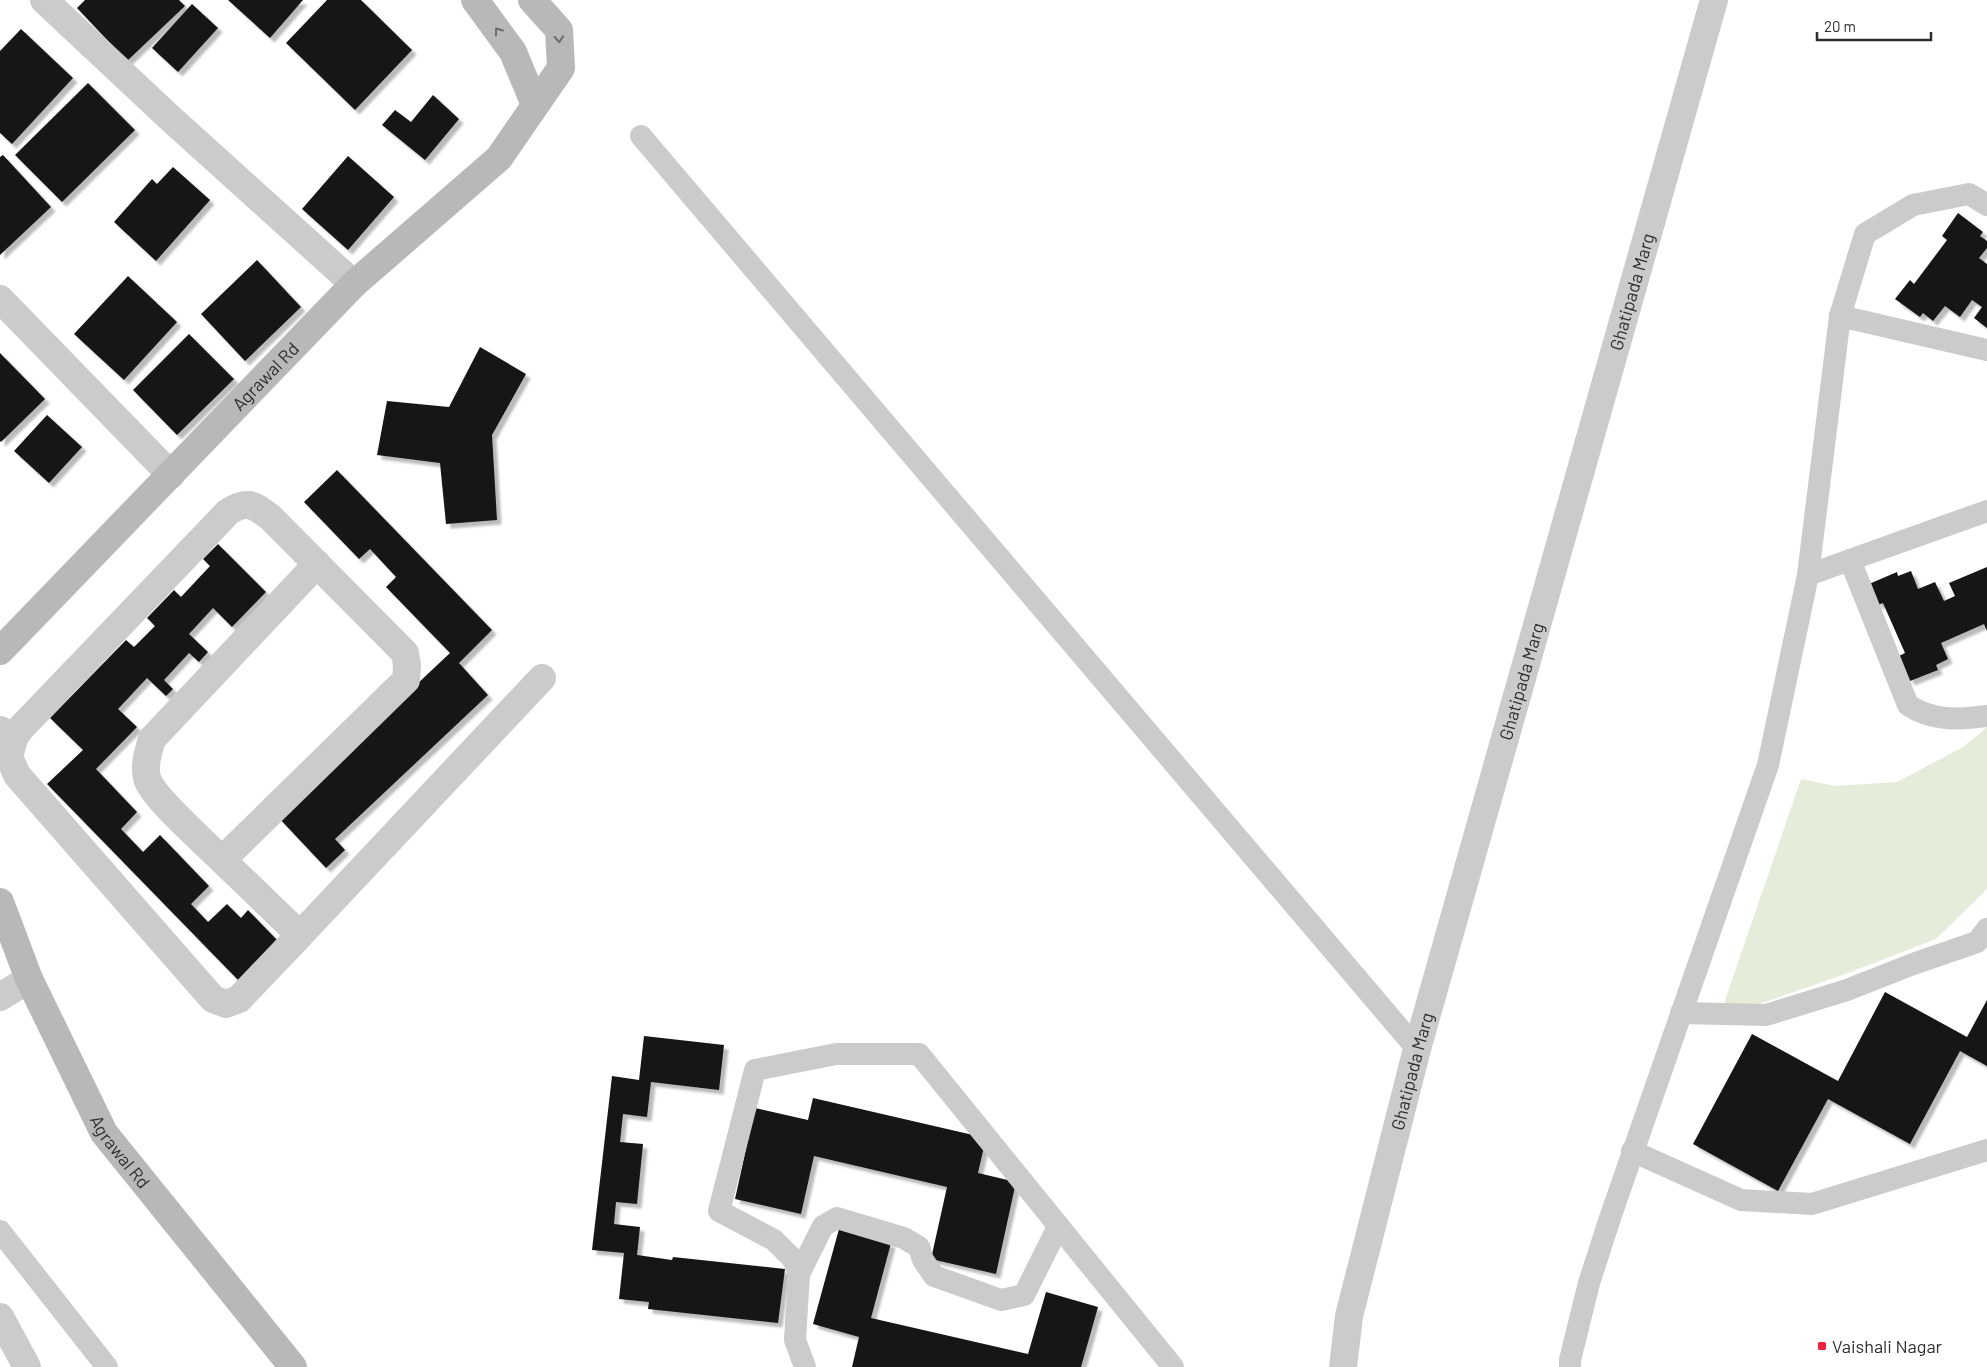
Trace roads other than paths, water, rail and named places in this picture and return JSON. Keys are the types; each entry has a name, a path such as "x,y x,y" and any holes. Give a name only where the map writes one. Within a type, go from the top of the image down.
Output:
{"street":[{"path":"44,0 170,118 354,284"},
{"path":"475,0 513,52 535,105"},
{"name":"Agrawal Rd","path":"0,652 354,284 499,158 561,68 559,30 532,0"},
{"name":"Ghatipada Marg","path":"1343,1367 1349,1316 1417,1050 1714,0"},
{"path":"0,299 172,475"},
{"path":"222,860 406,680 407,665 405,653 270,517 256,506 239,505 228,512 20,729 7,734 9,757 17,775 213,999 226,1004 239,999 542,678"},
{"path":"300,935 160,798 148,780 146,759 152,739 317,564"},
{"name":"Agrawal Rd","path":"0,902 29,979 104,1133 293,1367"},
{"path":"2,993 29,979"},
{"path":"0,1317 27,1367"}],"lane":[{"path":"641,136 1417,1050"},
{"path":"1570,1367 1588,1283 1632,1151 1768,765 1808,575 1840,316 1864,234 1913,205 1969,194 1987,205"},
{"path":"1840,316 1987,350"},
{"path":"1808,575 1987,511"},
{"path":"1850,560 1908,705 1920,713 1952,719 1987,716"},
{"path":"1680,1013 1766,1015 1847,990 1913,964 1978,942 1987,929"},
{"path":"799,1274 793,1258 774,1240 718,1211 755,1070 836,1054 919,1054 1173,1367"},
{"path":"1632,1151 1741,1200 1812,1204 1987,1150"},
{"path":"805,1367 795,1340 799,1274 823,1226 836,1218 904,1238 919,1247 923,1260 934,1276 1000,1300 1024,1295 1058,1227"},
{"path":"0,1231 107,1367"}],"place":[{"name":"Vaishali Nagar","path":"1822,1346"}]}
